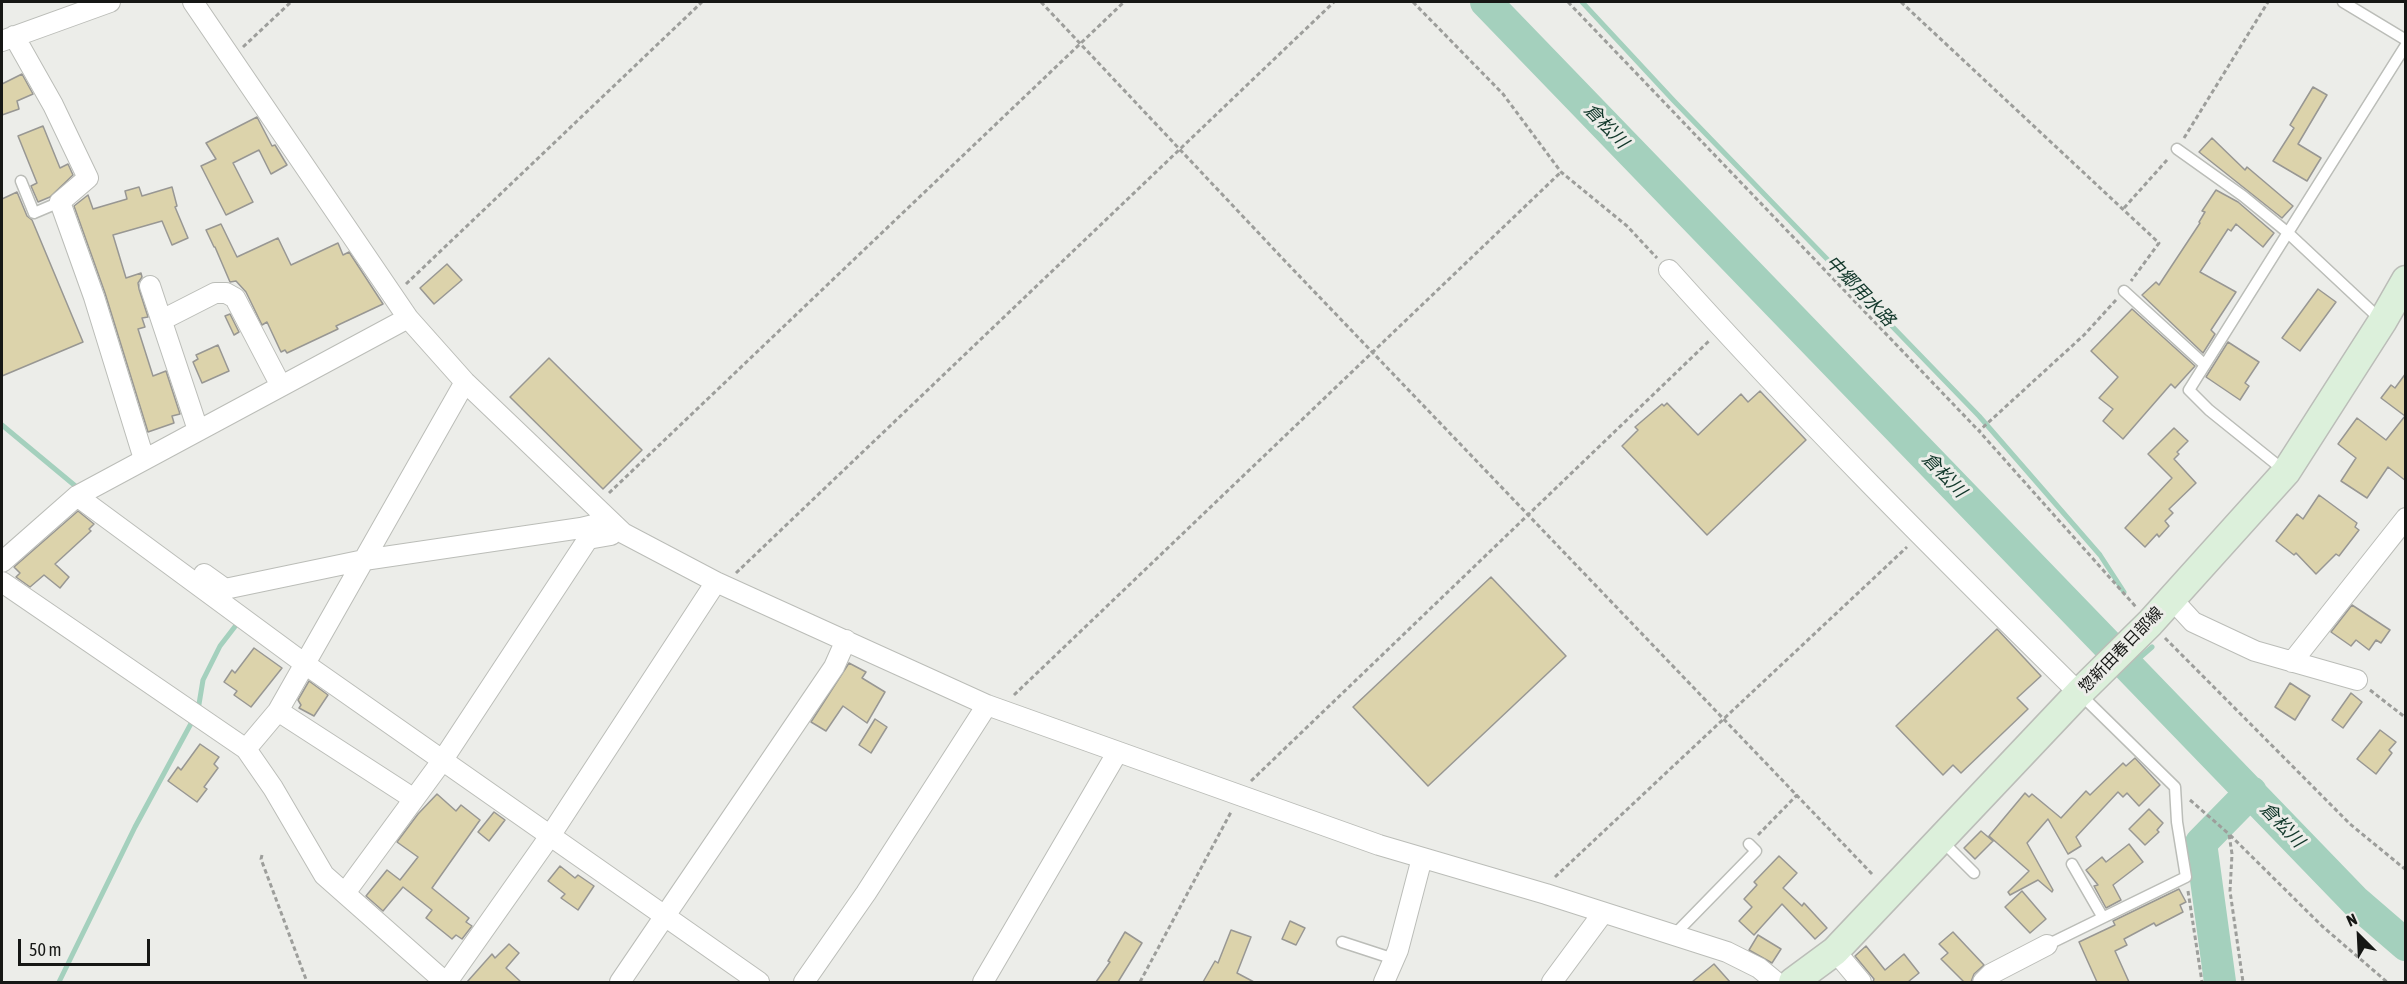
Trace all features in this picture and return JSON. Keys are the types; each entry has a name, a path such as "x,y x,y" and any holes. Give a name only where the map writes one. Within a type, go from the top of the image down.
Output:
{"main road":[{"name":"惣新田春日部線","path":"1793,982 1835,951 2079,693 2150,623 2286,472 2382,322 2406,280"}],"street":[{"path":"109,2 8,39 54,105 88,178 60,202 94,297 144,459"},
{"path":"194,2 408,318 465,382 616,527 987,705 1117,753 1245,788 1379,846 1546,894 1727,952 1759,968 1776,982"},
{"path":"1669,270 1918,535 2079,693"},
{"path":"150,286 198,430"},
{"path":"162,320 215,293 226,293 235,298 281,386"},
{"path":"2,562 83,493 408,318"},
{"path":"246,749 278,711 465,382"},
{"path":"83,493 151,543 305,664 759,982"},
{"path":"2292,662 2406,518"},
{"path":"151,543 225,589 364,560 581,528 616,527"},
{"path":"345,893 442,761 588,539 616,527"},
{"path":"2,582 246,749 273,788 324,874 446,982 550,836 726,580"},
{"path":"2171,598 2193,622 2255,651 2357,680"},
{"path":"620,982 834,666 846,639"},
{"path":"804,982 866,893 987,705"},
{"path":"278,711 414,799"},
{"path":"982,982 1117,753"},
{"path":"1384,982 1394,959 1422,858"},
{"path":"1552,982 1604,913"},
{"path":"1983,982 1991,974 2047,945"},
{"path":"1835,951 1862,982"}],"lane":[{"path":"2343,2 2406,40"},
{"path":"2286,472 2209,410 2189,390 2406,45"},
{"path":"2177,149 2287,232 2382,322"},
{"path":"21,181 34,213 60,202"},
{"path":"2124,291 2205,365"},
{"path":"2047,945 2102,916 2186,877 2177,822 2175,787 2079,693"},
{"path":"1940,840 1974,873"},
{"path":"1673,936 1756,851 1749,844"},
{"path":"2073,864 2102,916"},
{"path":"1342,942 1394,959"}],"path":[{"path":"231,58 291,2"},
{"path":"393,296 702,2"},
{"path":"1041,2 1372,352 1890,893"},
{"path":"595,507 1124,2"},
{"path":"726,580 1334,2"},
{"path":"1413,2 1503,94 1561,172 1627,226 1669,270"},
{"path":"1568,2 1979,431 2150,623 2350,824 2406,870"},
{"path":"1901,2 2159,243 2124,291 2084,335 1979,431"},
{"path":"2124,208 2177,149 2268,2"},
{"path":"1022,702 1011,698 1561,172"},
{"path":"1140,982 1245,788 1722,329"},
{"path":"1546,894 1556,875 1918,535"},
{"path":"726,580 747,576"},
{"path":"2357,680 2406,718"},
{"path":"1245,788 1261,786"},
{"path":"2175,787 2229,834 2322,926 2387,982"},
{"path":"1749,844 1797,795"},
{"path":"2229,834 2232,854 2230,891 2243,982"},
{"path":"262,855 261,859 307,982"},
{"path":"2186,877 2202,982"}],"building":[{"path":"22,74 33,94 17,101 19,109 2,115 2,84"},
{"path":"2313,87 2327,95 2298,144 2321,158 2307,181 2273,161 2294,128 2290,125"},
{"path":"257,117 272,146 275,145 287,165 271,174 259,150 233,163 253,202 226,215 201,166 216,159 206,143"},
{"path":"43,126 60,168 68,164 73,175 50,197 38,202 31,186 37,183 18,136"},
{"path":"2212,138 2245,170 2247,167 2293,206 2282,218 2199,152"},
{"path":"139,187 142,196 172,187 177,206 175,207 188,238 172,245 162,221 113,235 126,278 141,273 142,277 138,283 148,317 142,318 145,327 138,329 153,376 166,371 180,414 172,416 174,423 148,432 105,293 74,206 88,195 93,209 127,199 125,191"},
{"path":"2216,190 2238,202 2274,233 2263,247 2236,224 2231,231 2228,229 2200,272 2236,292 2211,330 2215,334 2203,353 2142,295 2156,282 2159,285 2200,223 2205,212 2202,211"},
{"path":"17,192 27,216 32,220 83,342 2,376 2,199"},
{"path":"221,224 237,257 278,238 291,265 338,243 343,255 349,252 383,304 336,326 338,329 287,353 285,350 281,352 267,322 262,325 246,292 236,281 230,282 206,230"},
{"path":"447,264 462,280 434,304 420,288"},
{"path":"2318,289 2336,302 2300,351 2282,338"},
{"path":"2132,309 2195,366 2175,388 2171,384 2123,439 2103,421 2113,409 2099,398 2118,377 2091,351"},
{"path":"230,314 239,332 234,335 225,316"},
{"path":"2228,342 2259,362 2245,383 2249,386 2240,400 2206,377"},
{"path":"218,345 229,371 202,383 193,362 198,359 196,355"},
{"path":"549,358 642,450 603,489 510,397"},
{"path":"2406,373 2406,481 2388,467 2367,498 2341,481 2356,458 2338,444 2357,418 2386,440 2405,416 2381,398 2391,385 2395,388"},
{"path":"1760,391 1806,440 1707,535 1622,446 1638,430 1635,427 1662,404 1664,406 1667,403 1698,435 1741,394 1748,402"},
{"path":"2174,428 2188,441 2177,452 2179,454 2174,459 2196,483 2169,509 2173,513 2165,521 2169,526 2159,537 2157,534 2145,547 2125,528 2172,478 2148,454"},
{"path":"2319,495 2357,523 2355,527 2359,530 2339,556 2336,554 2316,574 2296,553 2294,555 2276,541 2297,514 2303,519"},
{"path":"78,511 94,524 89,529 91,531 55,564 69,577 60,588 44,575 30,587 16,577 20,573 14,567"},
{"path":"1491,577 1566,656 1428,786 1353,707"},
{"path":"2352,605 2390,630 2381,643 2376,640 2369,650 2356,640 2351,646 2331,632"},
{"path":"1997,629 2041,676 2017,698 2028,709 1961,773 1953,765 1943,775 1896,726"},
{"path":"254,648 282,668 251,707 234,695 237,691 224,682 232,670 235,673"},
{"path":"849,663 866,672 862,678 885,692 867,723 843,706 826,731 811,722"},
{"path":"309,681 328,695 314,716 299,708 301,705 298,700"},
{"path":"2290,683 2310,696 2295,720 2275,707"},
{"path":"2351,693 2362,702 2343,728 2332,720"},
{"path":"875,719 887,727 871,753 859,745"},
{"path":"2380,730 2396,742 2389,750 2392,753 2376,774 2357,759"},
{"path":"200,744 219,757 214,764 218,768 204,787 207,789 197,802 168,781 178,767 181,770"},
{"path":"2135,758 2160,785 2139,806 2127,793 2123,797 2118,792 2076,837 2081,846 2068,854 2048,819 2027,843 2052,892 2038,880 2010,895 2008,892 2029,871 1989,836 2025,793 2029,797 2032,794 2061,818 2086,791 2090,795 2123,763 2126,766"},
{"path":"437,794 456,811 461,805 480,820 432,888 469,918 466,922 472,926 462,939 456,935 452,939 426,918 432,910 403,887 383,911 366,896 387,870 400,880 418,857 397,842"},
{"path":"2149,809 2163,823 2157,830 2159,832 2145,845 2129,829"},
{"path":"494,812 505,820 489,841 478,832"},
{"path":"1981,831 1993,841 1975,859 1964,848"},
{"path":"2129,844 2143,862 2113,885 2121,900 2106,908 2094,886 2098,885 2086,870 2102,857 2106,862"},
{"path":"1779,856 1797,873 1783,888 1802,906 1804,903 1827,928 1815,939 1782,904 1754,935 1739,921 1752,907 1744,899 1757,885 1754,882"},
{"path":"560,866 575,878 578,875 594,886 578,910 561,898 565,894 548,881"},
{"path":"2179,889 2186,902 2180,905 2183,912 2156,926 2154,923 2124,939 2127,945 2115,951 2129,982 2097,982 2079,942 2115,925 2113,921"},
{"path":"2022,891 2046,919 2030,933 2005,907"},
{"path":"1290,921 1305,928 1296,945 1282,939"},
{"path":"1231,930 1251,937 1237,973 1254,982 1203,982 1215,961 1218,963"},
{"path":"1125,932 1142,943 1118,982 1096,982 1110,962 1108,961"},
{"path":"1953,932 1984,965 1974,974 1971,982 1964,982 1941,959 1948,953 1939,944"},
{"path":"1758,935 1781,949 1772,963 1749,950"},
{"path":"509,944 519,953 506,968 521,982 467,982 492,954 495,958"},
{"path":"1866,946 1885,970 1904,954 1919,973 1908,982 1873,982 1874,979 1855,956"},
{"path":"1714,964 1730,982 1692,982"}],"waterway":[{"name":"倉松川","path":"1486,2 2356,902 2406,945"},
{"name":"中郷用水路","path":"1582,2 1674,101 1979,416 2100,555 2124,592"},
{"path":"2,425 79,489"},
{"path":"198,710 203,680 220,646 240,620"},
{"path":"2128,668 2152,647"},
{"path":"59,982 135,827 194,718"},
{"path":"2220,982 2201,843 2251,792"}]}
